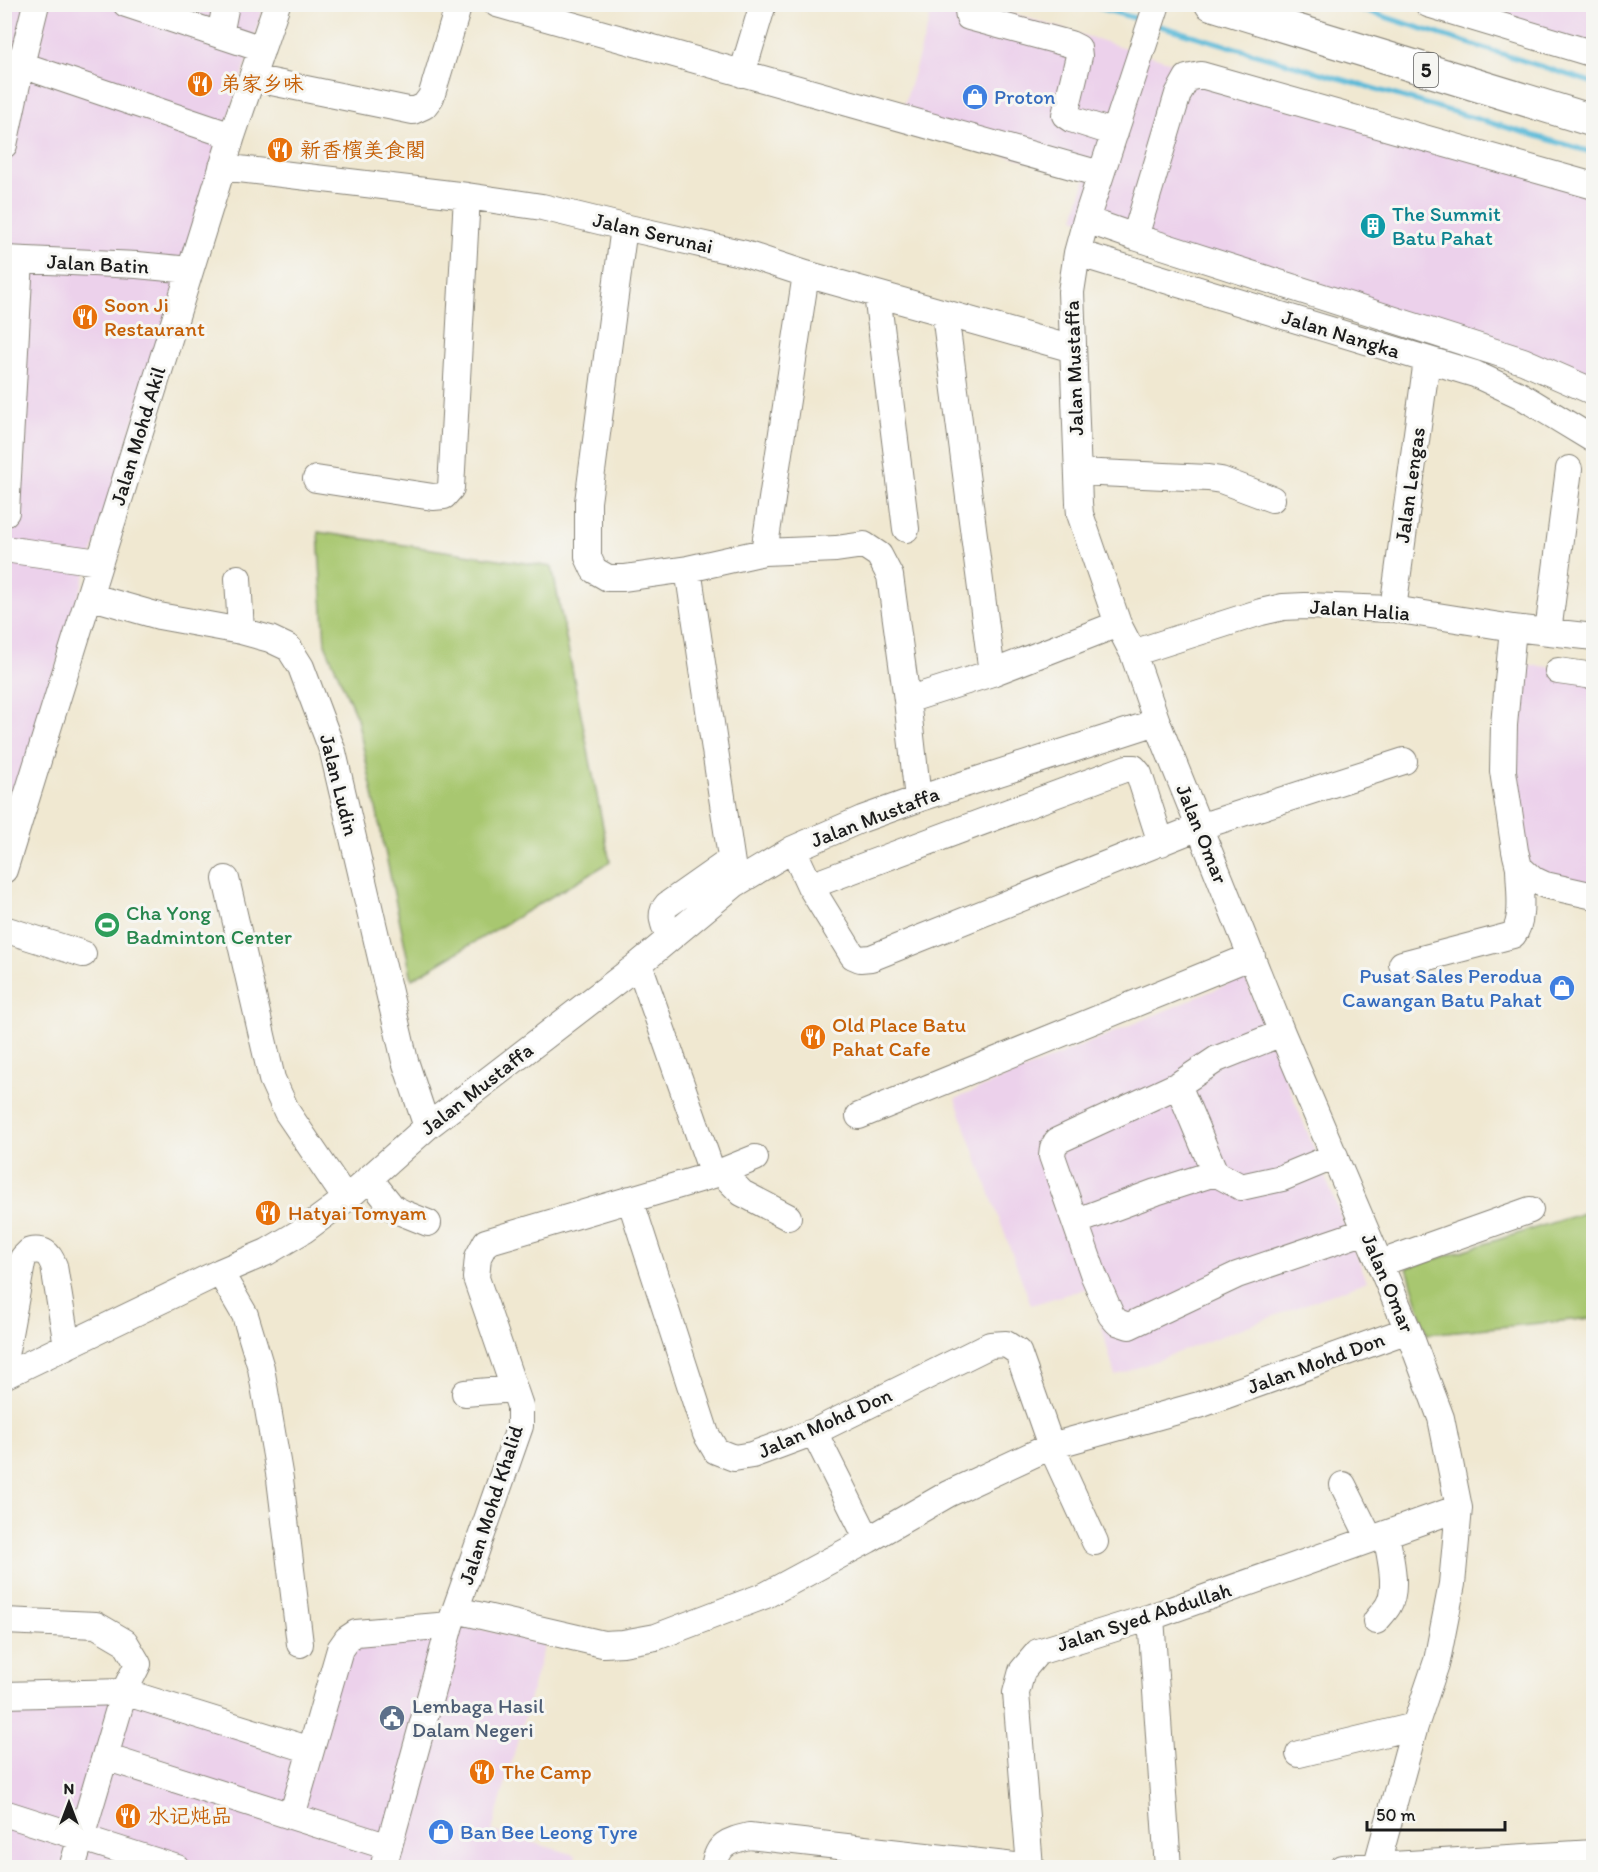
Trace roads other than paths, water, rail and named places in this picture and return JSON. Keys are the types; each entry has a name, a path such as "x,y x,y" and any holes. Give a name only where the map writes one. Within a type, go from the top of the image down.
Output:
{"main road":[{"name":"5","path":"1211,4 1593,121"}],"street":[{"path":"4,145 13,62 36,4"},
{"path":"126,4 262,49"},
{"path":"220,35 226,4"},
{"name":"Jalan Mohd Akil","path":"4,870 222,167 277,4"},
{"path":"252,78 412,111 424,106 431,98 459,4"},
{"path":"497,4 1100,174"},
{"path":"742,74 763,4"},
{"path":"967,4 969,17 1078,48 1065,115 1114,133"},
{"path":"1428,4 1593,54"},
{"name":"Jalan Mustaffa","path":"4,1376 220,1272 267,1252 304,1230 346,1199 427,1127 639,964 669,938 733,872 862,819 918,799 1157,722 1133,653 1118,624 1080,514 1071,292 1077,253 1086,220 1150,24"},
{"path":"13,62 232,136"},
{"path":"1135,237 1178,94 1187,78 1201,75 1593,186"},
{"name":"Jalan Serunai","path":"222,167 542,207 745,254 806,274 1073,350"},
{"path":"316,479 433,497 444,496 451,488 467,196"},
{"path":"1086,220 1523,361 1593,392"},
{"path":"624,227 588,502 588,557 594,570 608,578 624,578 688,569 764,552 836,549 864,545 879,555 890,576 918,799"},
{"name":"Jalan Nangka","path":"1077,253 1475,374 1511,390 1593,440"},
{"path":"4,514 6,512 11,436 12,260"},
{"name":"Jalan Batin","path":"12,260 137,265 190,270"},
{"path":"764,552 806,274"},
{"path":"877,294 906,529"},
{"path":"945,314 992,673"},
{"name":"Jalan Lengas","path":"1393,609 1427,360"},
{"path":"1548,632 1569,469"},
{"path":"1078,472 1208,478 1221,480 1272,498"},
{"path":"4,549 99,562"},
{"path":"688,569 733,872"},
{"path":"238,578 241,631"},
{"name":"Jalan Ludin","path":"89,597 159,616 241,631 270,639 289,648 301,667 333,752 405,1061 427,1127"},
{"name":"Jalan Halia","path":"1133,653 1261,612 1283,607 1305,606 1393,609 1513,628 1593,637"},
{"path":"907,700 992,673 1118,624"},
{"path":"1402,964 1513,935 1517,930 1520,920 1519,867 1503,771 1504,725 1513,628"},
{"path":"1558,672 1593,676"},
{"name":"Jalan Omar","path":"1157,722 1282,1033 1408,1330 1441,1418 1459,1508 1452,1584 1437,1661 1415,1726 1376,1867"},
{"path":"793,849 810,886 853,956 860,959 871,958 1199,827 1404,761"},
{"path":"810,886 1127,768 1134,768 1139,774 1161,843"},
{"path":"1152,814 1188,799"},
{"path":"1519,867 1532,879 1545,885 1593,896"},
{"path":"226,879 272,1079 286,1112 346,1199"},
{"path":"4,928 83,954"},
{"path":"859,1116 1252,956"},
{"path":"639,964 717,1173 736,1189 788,1217"},
{"path":"1282,1033 1217,1059 1178,1085 1057,1141 1052,1156 1111,1315 1117,1322 1129,1326 1237,1275 1366,1232"},
{"path":"1178,1085 1215,1173 1241,1187 1282,1178 1335,1156"},
{"name":"Jalan Mohd Khalid","path":"386,1857 453,1617 520,1426 520,1406 476,1278 478,1257 486,1242 717,1173 755,1158"},
{"path":"1075,1222 1215,1173"},
{"path":"369,1178 393,1208 428,1224"},
{"name":"Jalan Mohd Don","path":"630,1199 706,1434 716,1451 734,1458 752,1455 814,1432 990,1345 1006,1344 1017,1352 1051,1446"},
{"path":"1381,1263 1530,1210"},
{"path":"4,1361 22,1258 30,1251 43,1250 50,1255 54,1266 67,1346"},
{"path":"220,1272 245,1315 261,1368 280,1479 300,1644"},
{"name":"Jalan Mohd Don","path":"292,1816 339,1649 356,1633 453,1617 603,1644 656,1637 766,1595 948,1494 1051,1446 1199,1405 1408,1330"},
{"path":"465,1393 514,1389"},
{"path":"814,1432 868,1540"},
{"path":"1051,1446 1095,1542"},
{"path":"1342,1485 1378,1537 1393,1579 1390,1604 1376,1621"},
{"name":"Jalan Syed Abdullah","path":"1032,1867 1016,1693 1022,1671 1038,1652 1151,1617 1459,1508"},
{"path":"1151,1617 1168,1868"},
{"path":"4,1621 96,1624 125,1642 138,1664 124,1692 72,1868"},
{"path":"4,1695 124,1692 311,1750"},
{"path":"1299,1754 1415,1726"},
{"path":"105,1757 292,1816 386,1857"},
{"path":"4,1813 177,1868"},
{"path":"714,1868 716,1855 729,1841 749,1836 1032,1867"},
{"path":"1342,1868 1593,1853"}],"waterway":[{"path":"1086,4 1145,21"},
{"path":"1344,4 1594,83"},
{"path":"1157,25 1594,153"}],"place":[{"name":"弟家乡味","path":"200,84"},
{"name":"Proton","path":"975,97"},
{"name":"新香檳美食閣","path":"280,150"},
{"name":"The Summit Batu Pahat","path":"1373,226"},
{"name":"Soon Ji Restaurant","path":"85,317"},
{"name":"Cha Yong Badminton Center","path":"107,925"},
{"name":"Pusat Sales Perodua Cawangan Batu Pahat","path":"1562,988"},
{"name":"Old Place Batu Pahat Cafe","path":"813,1037"},
{"name":"Hatyai Tomyam","path":"268,1213"},
{"name":"Lembaga Hasil Dalam Negeri","path":"392,1718"},
{"name":"The Camp","path":"482,1772"},
{"name":"水记炖品","path":"128,1816"},
{"name":"Ban Bee Leong Tyre","path":"441,1832"}]}
